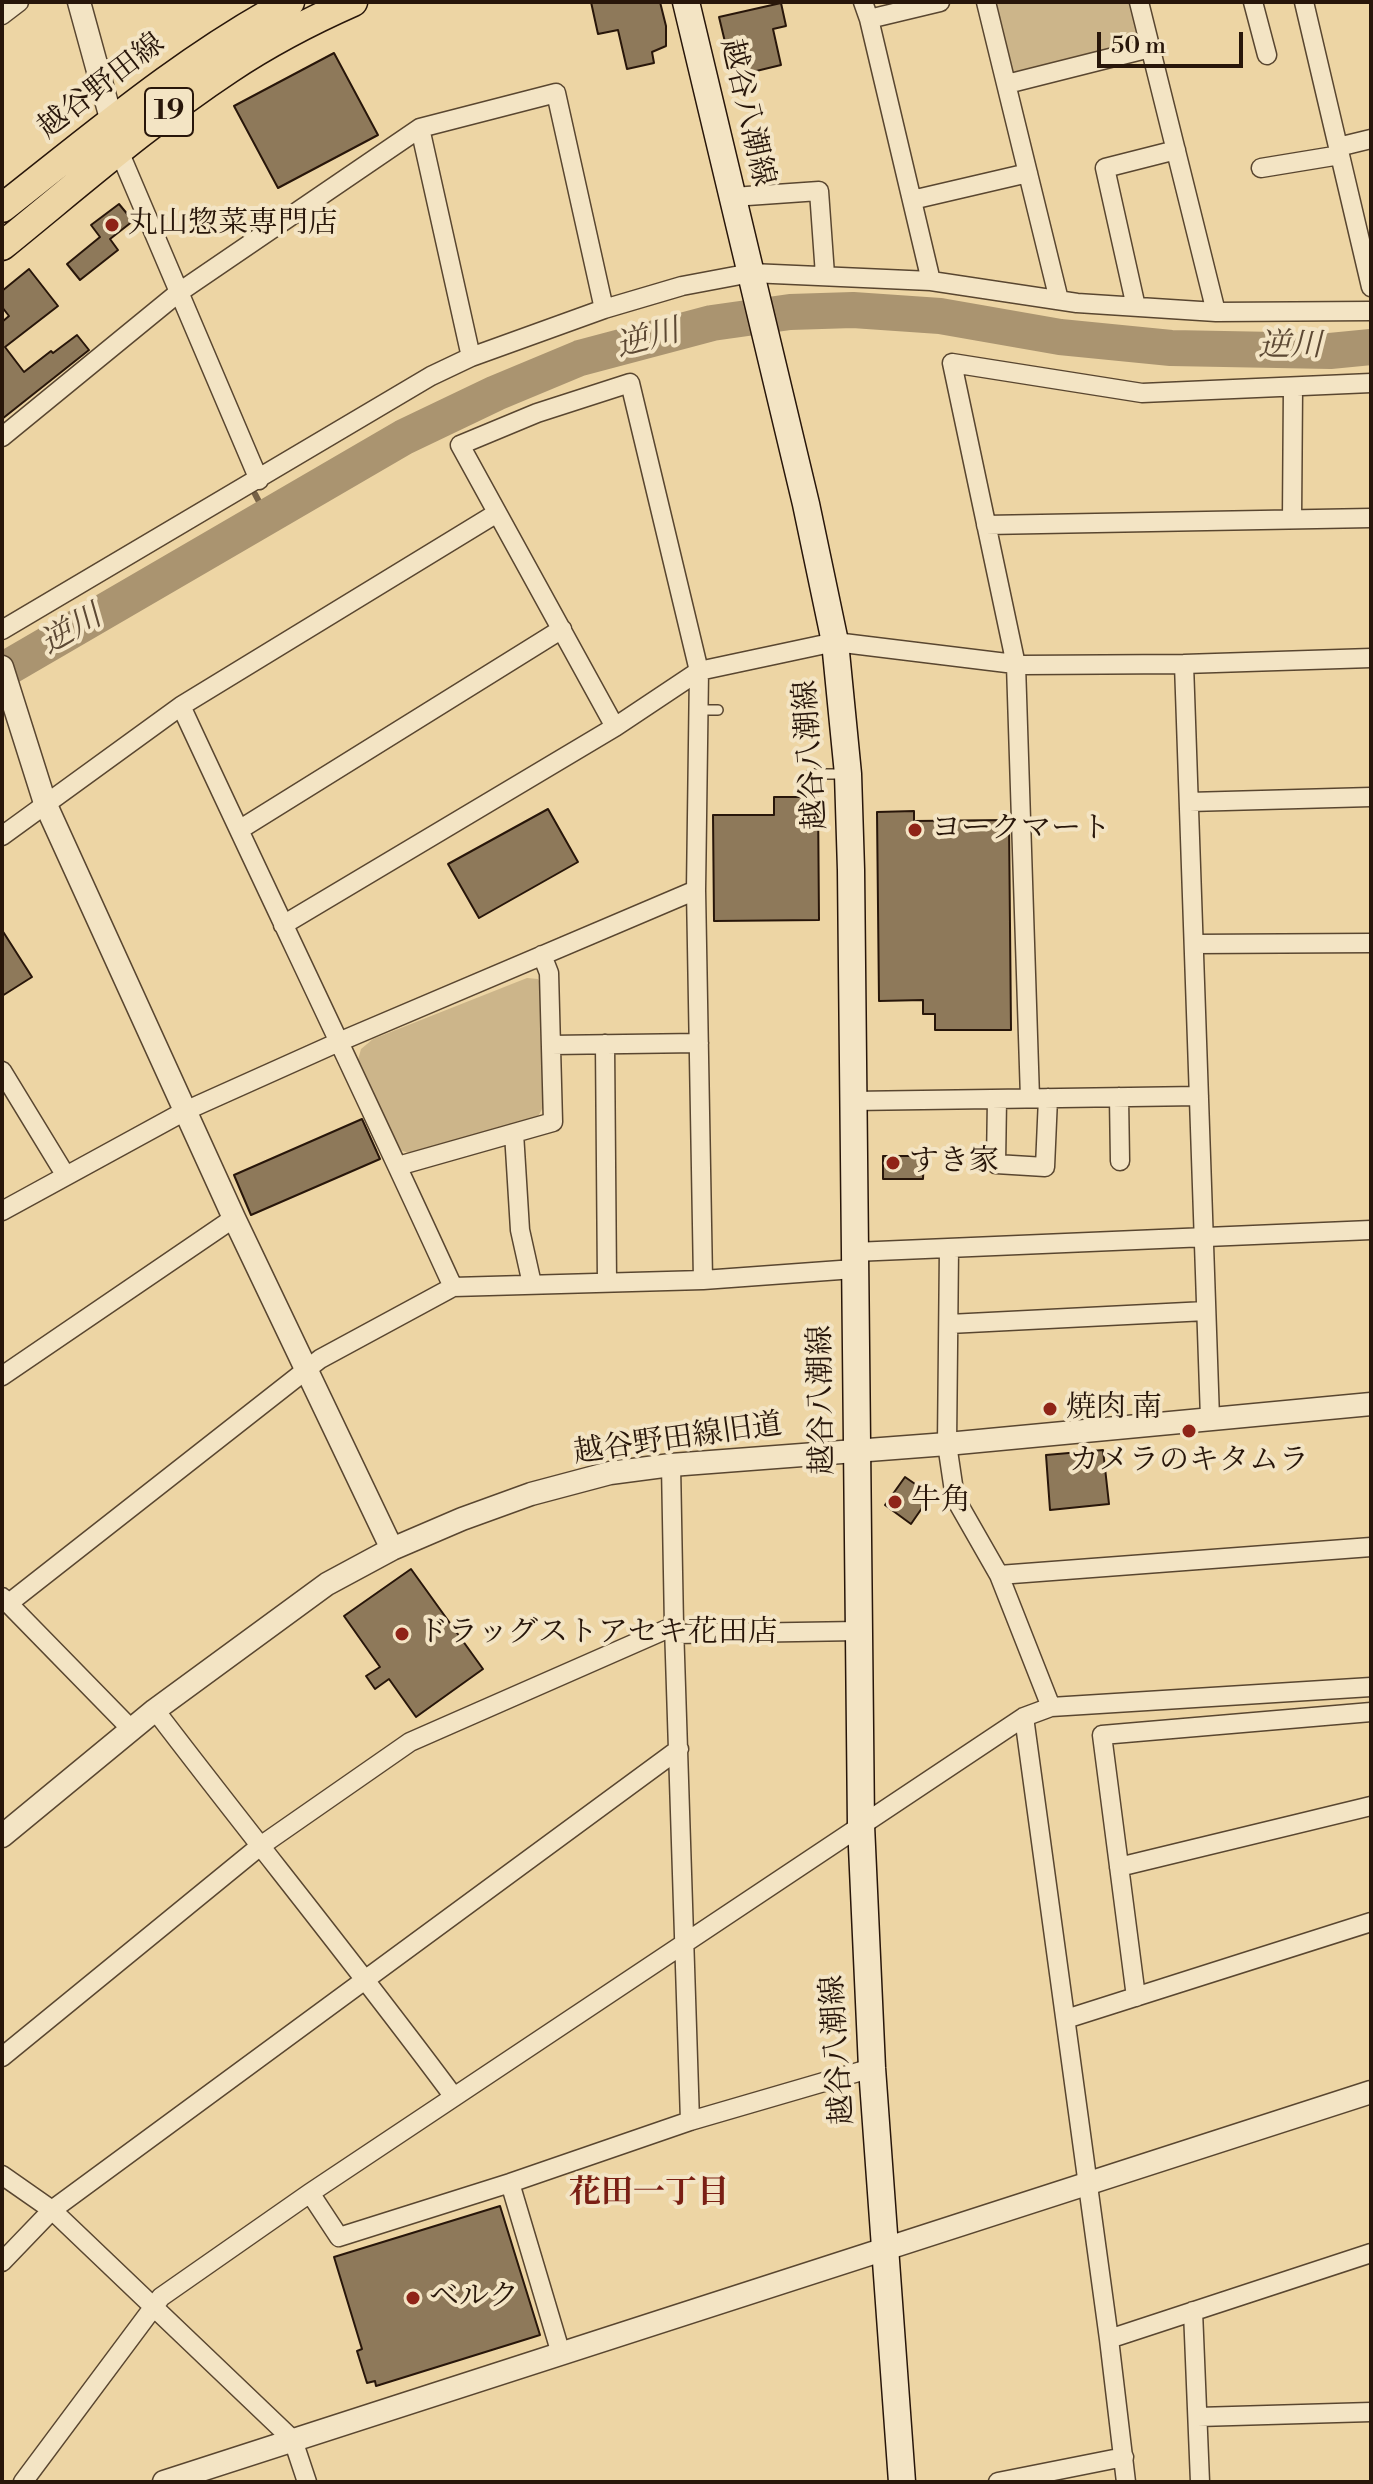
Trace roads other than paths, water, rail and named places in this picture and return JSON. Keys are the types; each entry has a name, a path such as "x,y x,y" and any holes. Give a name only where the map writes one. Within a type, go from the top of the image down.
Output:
{"main road":[{"name":"越谷野田線","path":"2,208 217,43 290,2"},
{"name":"越谷野田線","path":"2,246 184,99 230,67 353,2"},
{"name":"越谷八潮線","path":"686,2 806,504 835,642 848,774 861,1825 872,2068 902,2482"}],"street":[{"path":"2,15 19,2"},
{"path":"79,2 112,122"},
{"path":"931,281 866,11 940,2"},
{"path":"986,2 1059,300"},
{"path":"1139,2 1216,312"},
{"path":"1253,2 1267,55"},
{"path":"1304,2 1371,287"},
{"path":"1007,84 1150,48"},
{"path":"2,437 178,293 420,128 556,93 604,309"},
{"path":"420,128 471,357"},
{"path":"1261,168 1339,151 1371,139"},
{"path":"1136,307 1105,168 1176,150"},
{"path":"119,151 259,480"},
{"path":"912,200 1028,173"},
{"path":"733,197 819,191 825,275"},
{"path":"2,630 431,376 471,357 604,309 682,286 825,275 931,281 1059,300 1136,307 1216,312 1371,311"},
{"path":"997,1099 996,1164 1045,1167 1016,665 952,363 1142,393 1371,383"},
{"path":"615,727 460,445 537,413 630,383 699,671 696,890 703,1280"},
{"path":"1292,519 1293,388"},
{"path":"2,836 181,706 497,513"},
{"path":"986,525 1371,518"},
{"path":"239,830 562,629"},
{"path":"283,925 615,727 699,671 835,642 1016,665 1371,658"},
{"path":"1184,664 1210,1418"},
{"path":"4,674 45,803 234,1218 392,1549"},
{"path":"181,706 341,1041 453,1287"},
{"path":"1189,802 1371,797"},
{"path":"2,1211 185,1111 696,890"},
{"path":"1194,944 1371,943"},
{"path":"398,1166 553,1122 549,973 542,955"},
{"path":"551,1045 699,1043"},
{"path":"605,1044 607,1282"},
{"path":"2,1071 66,1176"},
{"path":"853,1101 1199,1096"},
{"path":"1119,1097 1120,1161"},
{"path":"514,1133 520,1230 532,1284"},
{"path":"2,1376 234,1218"},
{"path":"132,1730 6,1600 320,1359 453,1287 703,1280 949,1248 1371,1230"},
{"path":"949,1248 947,1444 955,1498 999,1575 1051,1707"},
{"path":"949,1324 1206,1311"},
{"name":"越谷野田線旧道","path":"2,1836 155,1710 327,1584 392,1549 531,1494 610,1473 671,1465 947,1444 1371,1404"},
{"path":"671,1465 690,2121"},
{"path":"999,1575 1371,1547"},
{"path":"2,2057 259,1847 410,1742 674,1630 858,1631"},
{"path":"23,2482 161,2297 310,2193 1024,1717 1051,1707 1371,1687"},
{"path":"155,1710 259,1847 366,1979 454,2097"},
{"path":"1136,1997 1102,1735 1371,1712"},
{"path":"1024,1717 1126,2482"},
{"path":"2,2262 52,2210 679,1749"},
{"path":"1119,1867 1371,1806"},
{"path":"1066,2019 1371,1922"},
{"path":"310,2193 339,2237 690,2121 872,2068"},
{"path":"164,2482 1371,2092"},
{"path":"2,2175 52,2210 293,2440 307,2482"},
{"path":"510,2183 561,2354"},
{"path":"1109,2339 1371,2253"},
{"path":"1193,2311 1200,2482"},
{"path":"1198,2417 1371,2412"},
{"path":"998,2482 1124,2457"}],"lane":[{"path":"698,710 718,710"},
{"path":"811,774 848,774"}],"waterway":[{"name":"逆川","path":"2,671 404,437 496,393 580,358 712,323 790,312 853,310 940,316 1060,337 1171,348 1330,351 1371,347"},
{"path":"255,494 267,517"}],"place":[{"name":"丸山惣菜専門店","path":"112,225"},
{"name":"ヨークマート","path":"915,830"},
{"name":"すき家","path":"893,1163"},
{"name":"焼肉 南","path":"1050,1409"},
{"name":"カメラのキタムラ","path":"1189,1431"},
{"name":"牛角","path":"895,1502"},
{"name":"ドラッグストアセキ花田店","path":"402,1634"},
{"name":"ベルク","path":"413,2298"}],"district":[{"name":"花田一丁目","path":"649,2194"}]}
